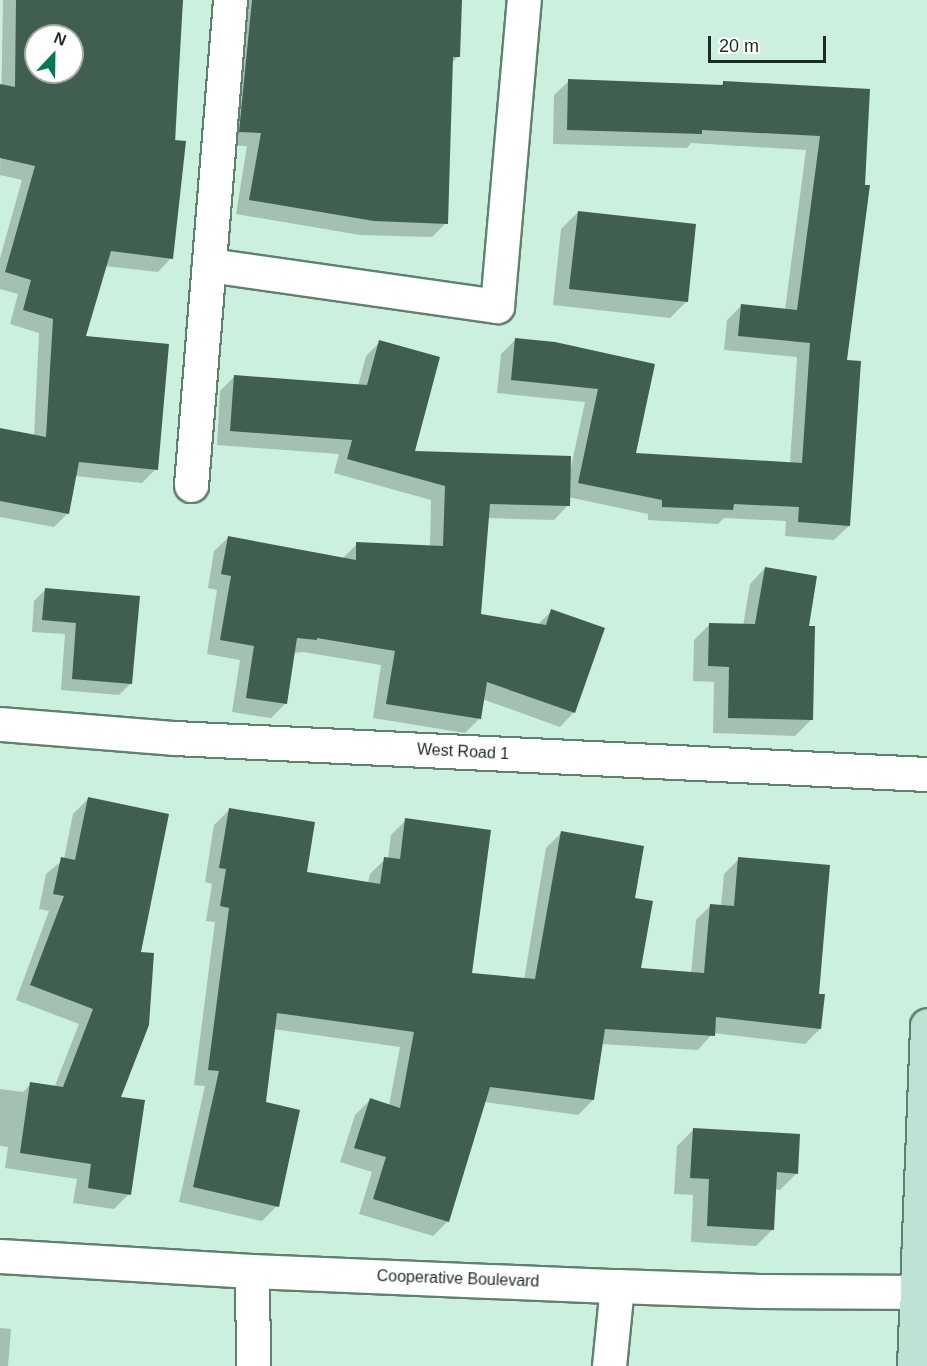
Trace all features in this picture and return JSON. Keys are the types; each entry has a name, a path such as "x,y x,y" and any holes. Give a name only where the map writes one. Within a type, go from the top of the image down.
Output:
{"main road":[{"path":"914,1366 921,1292 927,1025"}],"street":[{"path":"191,485 230,0"},
{"path":"208,265 497,306 524,0"},
{"name":"West Road 1","path":"0,724 174,738 927,774"},
{"name":"Cooperative Boulevard","path":"0,1256 252,1271 617,1286 759,1291 921,1292"},
{"path":"252,1271 253,1366"},
{"path":"609,1366 617,1286"}],"building":[{"path":"16,0 183,0 175,140 186,141 173,259 111,251 86,336 169,344 158,470 79,462 69,514 0,501 0,428 46,437 53,319 23,310 31,280 5,272 35,166 0,158 0,84 15,87"},
{"path":"252,0 462,0 460,57 453,57 448,224 374,221 249,200 261,133 239,132"},
{"path":"568,79 723,85 723,81 870,89 865,185 870,185 847,360 861,361 850,526 798,522 799,507 734,504 733,510 662,507 662,500 578,483 598,389 511,380 515,338 555,342 655,364 636,453 802,463 810,343 738,336 741,304 797,310 820,136 702,130 702,134 567,130"},
{"path":"578,211 696,224 688,302 569,289"},
{"path":"379,340 440,357 415,451 571,456 570,506 490,504 481,614 546,625 551,609 605,628 575,713 487,682 481,719 386,704 395,651 317,638 317,640 297,638 287,704 246,698 254,646 220,640 231,576 221,574 228,536 356,560 356,542 443,546 445,486 347,459 352,440 230,431 234,375 367,385"},
{"path":"765,567 817,576 809,626 815,626 813,720 728,718 729,667 708,666 709,623 755,624"},
{"path":"45,588 140,596 132,684 72,679 76,623 42,620"},
{"path":"88,797 169,814 141,952 154,953 149,1025 121,1097 145,1100 131,1195 88,1188 91,1164 20,1153 30,1082 63,1087 93,1009 30,985 64,896 53,894 61,857 75,860"},
{"path":"229,808 315,822 307,872 380,884 384,857 400,859 405,818 491,830 472,973 535,979 561,831 644,846 635,898 653,901 641,968 704,973 710,904 734,906 738,857 830,865 819,994 825,994 821,1029 716,1017 715,1036 605,1029 594,1100 490,1087 449,1222 373,1199 386,1157 354,1148 370,1098 400,1108 414,1032 277,1013 266,1102 300,1110 279,1207 193,1187 219,1071 208,1070 229,908 220,906 226,869 219,868"},
{"path":"693,1128 800,1134 798,1174 777,1172 774,1230 707,1226 709,1179 690,1178"}]}
